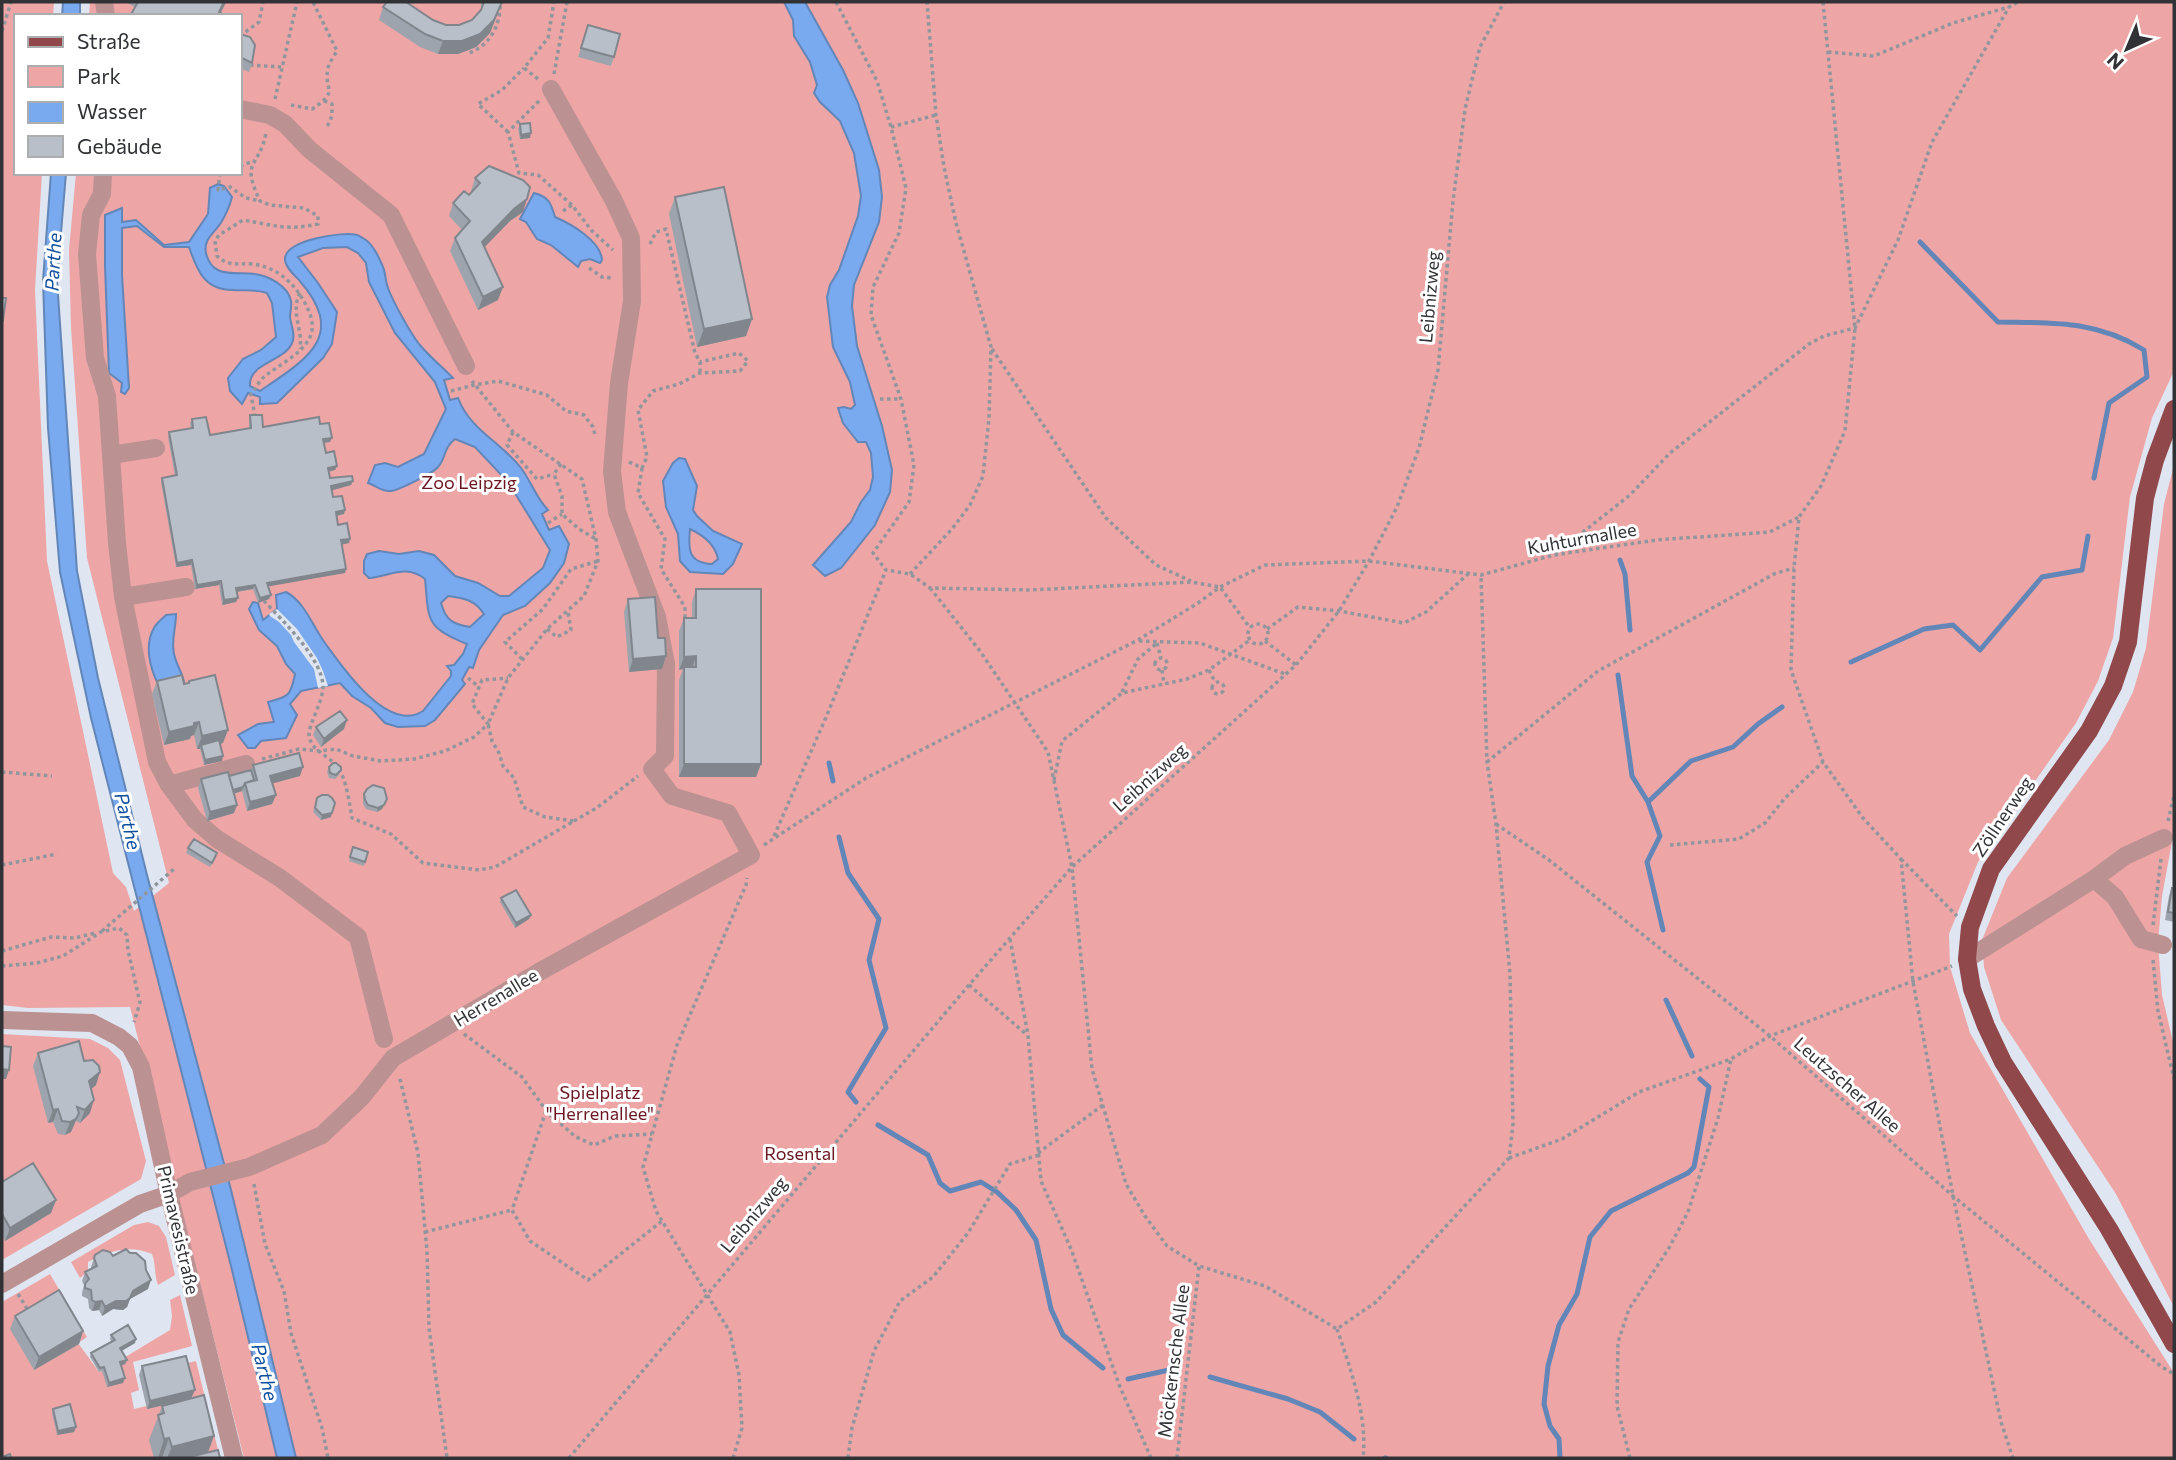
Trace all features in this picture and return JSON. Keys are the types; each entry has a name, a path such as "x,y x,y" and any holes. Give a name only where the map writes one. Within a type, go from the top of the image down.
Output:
{"main road":[{"name":"Zöllnerweg","path":"2174,409 2155,460 2145,498 2128,642 2113,686 2089,731 1991,869 1970,927 1967,958 1972,989 2003,1062 2109,1229 2174,1344"}],"street":[{"path":"551,89 603,181 631,238 632,301 620,383 612,471 617,512 657,617 666,664 665,756 645,772 672,796 728,813 751,855"},
{"path":"242,109 270,116 285,124 310,150 391,215 466,366"},
{"path":"103,175 102,194 91,215 87,254 94,358 107,396 117,543 124,597 157,762 169,785 195,820 217,839 281,878 358,937 384,1039"},
{"path":"111,455 156,448"},
{"path":"124,597 186,587"},
{"path":"169,785 246,764"},
{"path":"1967,958 2094,879 2125,856 2164,838"},
{"name":"Herrenallee","path":"9,1287 139,1204 169,1194 190,1182 242,1168 322,1135 362,1097 393,1058 539,972 751,855"},
{"path":"2094,879 2115,897 2141,939 2163,945"},
{"name":"Primavesistraße","path":"2,1020 92,1023 130,1046 141,1067 169,1194 234,1458"}],"path":[{"path":"2,31 11,2"},
{"path":"242,35 259,22 263,2"},
{"path":"260,201 251,182 250,172 264,146 297,2"},
{"path":"287,103 312,109 324,101 329,92 328,68 337,51 313,2"},
{"path":"465,42 469,53 478,50 493,35 501,16 500,2"},
{"path":"508,132 478,104 502,90 548,38 554,2"},
{"path":"524,68 551,89 567,2"},
{"path":"836,2 877,81 906,188 899,233 873,287 871,315 901,399 914,465 909,502 873,553 886,570 910,574 930,588 980,651 1048,752 1072,867 1092,1069 1126,1184 1167,1246 1199,1266 1265,1286 1336,1329 1356,1384 1363,1458"},
{"path":"910,574 952,529 970,505 983,476 989,418 991,347 956,223 944,167 936,115 927,2"},
{"name":"Leibnizweg","path":"569,1458 1072,867 1296,665 1339,611 1369,561 1396,507 1419,448 1438,370 1452,214 1465,110 1480,47 1504,2"},
{"path":"1824,2 1855,328 1845,431 1821,486 1799,517 1794,568 1791,670 1823,762 1863,818 1958,918 1970,927"},
{"path":"1828,52 1874,56 1953,23 2018,2"},
{"path":"1554,555 1630,495 1670,453 1810,344 1824,336 1855,328 1898,240 1931,142 2009,7"},
{"path":"250,65 281,67"},
{"path":"324,101 332,104 332,116 327,127"},
{"path":"891,127 936,115"},
{"path":"242,165 254,161"},
{"path":"519,173 519,183"},
{"path":"220,175 218,190 230,187 246,198 270,205 303,208 318,216 318,224 278,228 243,220 215,241 217,256 229,264 252,264 277,272 289,281 300,293 313,323 310,337 300,349 262,379 251,394 255,419"},
{"path":"563,211 572,205"},
{"path":"589,268 602,277 619,279 632,271"},
{"path":"300,293 296,302 300,349"},
{"path":"991,347 1106,518 1156,565 1191,582"},
{"path":"685,631 685,607 661,569 665,539 638,493 642,468 647,457 638,410 653,391 679,384 700,373 740,371 748,361 739,353 700,362"},
{"path":"246,764 299,749 319,751 336,748 353,756 381,761 414,759 445,751 474,737 488,723 508,678 522,659 547,629 584,596 598,561 596,539 582,479 513,432 474,385 466,366"},
{"path":"451,391 498,382 547,395 566,411 584,415 593,427 599,446 642,468"},
{"path":"880,399 901,399"},
{"path":"513,432 507,445 537,479 554,474 561,464"},
{"path":"554,474 562,496 562,514 596,539"},
{"path":"548,523 562,514"},
{"name":"Kuhturmallee","path":"886,570 774,837 866,778 1017,704 1138,640 1220,587 1265,565 1369,561 1481,575 1554,555 1656,540 1770,532 1799,517"},
{"path":"522,659 505,642 543,609 571,569 598,561"},
{"path":"1487,762 1598,671 1773,574 1794,568"},
{"path":"1267,629 1298,607 1339,611 1404,623 1426,612 1468,574"},
{"path":"1481,575 1487,762 1496,824 1510,974 1513,1124 1509,1158"},
{"path":"930,588 1030,590 1191,582 1220,587 1250,628"},
{"path":"264,601 286,622 316,664 323,687 309,735 314,747 336,765 341,774 352,818 391,834 423,863 479,870 495,867 598,807 645,772"},
{"path":"547,629 557,637 571,630 568,612"},
{"path":"1259,624 1267,629 1265,641 1259,644 1250,640 1250,628 1259,624"},
{"path":"1138,640 1200,643 1285,674"},
{"path":"1122,693 1187,679 1209,670 1250,640"},
{"path":"1265,641 1296,665"},
{"path":"1054,781 1062,741 1122,693 1138,659 1157,643"},
{"path":"1157,643 1161,658 1167,664 1162,670 1164,684"},
{"path":"1161,658 1155,662 1155,667 1162,670"},
{"path":"1209,670 1215,682"},
{"path":"468,677 479,687"},
{"path":"508,678 482,680 472,704 488,723 492,741 503,766 514,778 523,807 545,817 574,821"},
{"path":"1670,845 1739,839 1765,823 1784,798 1823,762"},
{"path":"2,772 52,776"},
{"name":"Leutzscher Allee","path":"1496,824 1549,860 1770,1036 1953,1196 2174,1374"},
{"path":"2,865 57,854"},
{"path":"733,1458 742,1428 738,1375 730,1332 656,1211 643,1167 677,1045 746,885 751,855"},
{"path":"1901,859 1913,982 1953,1196 2001,1422 2013,1458"},
{"path":"2,967 37,963 63,956 101,932 174,869"},
{"path":"2,951 51,937 75,938 119,928 127,935 140,1003 134,1022"},
{"path":"1010,939 1028,1035 1041,1181 1071,1249 1120,1387 1151,1458"},
{"path":"1336,1329 1376,1302 1509,1158 1562,1139 1639,1091 1731,1059 1770,1036 1913,982 1967,958"},
{"path":"969,985 1028,1035"},
{"path":"454,1023 468,1038 522,1077 546,1111 576,1137 594,1145 615,1136 652,1135"},
{"path":"393,1058 418,1153 429,1328 447,1458"},
{"path":"1630,1458 1617,1406 1618,1342 1629,1309 1669,1248 1688,1212 1718,1118 1731,1059"},
{"path":"848,1458 852,1428 874,1351 900,1301 933,1277 942,1266 968,1233 1010,1164 1038,1154 1103,1105"},
{"path":"546,1111 512,1210 530,1241 588,1280 662,1221"},
{"path":"257,1195 265,1244 284,1291 291,1332 322,1427 328,1458"},
{"path":"425,1232 512,1210"},
{"name":"Möckernsche Allee","path":"1177,1458 1199,1266"},
{"path":"9,1287 31,1315 39,1308"}],"green space":[{"path":"2,2 54,2 53,14 14,14 14,175 42,175 35,290 47,561 113,873 126,887 134,911 169,883 87,558 71,328 69,250 76,175 242,175 242,14 89,14 90,2 2174,2 2174,371 2152,418 2130,497 2113,638 2098,681 2076,723 1978,862 1949,934 1950,967 1970,1033 2089,1239 2174,1373 2174,1458 244,1458 130,1007 28,1008 2,1005"},
{"path":"2174,465 2174,831 2162,896 2158,943 2162,995 2174,1046 2174,1307 2116,1194 2001,1020 1984,967 1982,940 2007,878 2109,740 2133,692 2146,648 2164,504"},
{"path":"2,1034 90,1039 108,1048 120,1060 146,1161 141,1179 2,1260"},
{"path":"148,1222 159,1226 166,1237 175,1275 158,1285 152,1254 128,1249 111,1252 88,1262 88,1271 80,1278 71,1262 134,1225"},
{"path":"50,1274 87,1337 78,1343 99,1372 103,1371 108,1387 118,1367 125,1364 122,1359 170,1330 170,1300 180,1295 192,1346 133,1362 139,1390 131,1393 134,1409 146,1406 183,1364 196,1361 220,1458 2,1458 2,1302"}],"water":[{"path":"63,2 80,2 80,14 62,14"},
{"path":"784,2 805,2 843,70 858,103 879,170 882,197 879,222 854,285 852,306 857,346 882,426 892,470 890,492 875,525 841,568 825,576 813,565 851,522 870,490 873,477 871,453 866,442 858,442 843,423 838,408 851,409 855,405 850,382 833,347 827,297 858,216 861,196 854,153 840,121 814,93 817,85 810,62 794,36 793,20"},
{"name":"Parthe","path":"51,175 66,175 57,280 77,571 98,678 147,875 231,1190 296,1458 277,1458 231,1266 91,718 60,572 48,428 43,281"},
{"path":"218,184 224,186 232,197 222,221 206,243 209,262 219,271 255,274 272,279 282,286 291,301 290,317 294,337 292,343 282,354 255,372 250,386 260,391 293,368 316,344 321,331 320,316 313,300 286,264 288,252 295,246 316,238 340,234 359,236 369,242 378,256 390,294 415,339 453,378 444,380 450,400 458,398 470,419 521,468 548,510 542,514 549,530 559,526 569,544 564,563 550,583 525,606 503,615 479,650 473,668 469,667 462,680 465,684 435,720 425,726 398,727 385,723 340,683 301,691 290,704 297,715 286,738 261,741 255,748 248,748 238,735 258,724 274,722 268,702 288,694 295,674 286,664 277,646 259,630 249,609 253,602 258,603 263,620 277,609 276,595 286,592 293,596 355,682 381,706 395,714 409,716 423,711 451,676 447,666 454,665 467,644 443,633 432,621 427,604 425,579 411,572 369,578 364,573 367,554 379,551 399,554 419,551 434,555 455,576 478,583 500,596 509,596 543,568 550,550 508,482 475,447 455,439 448,446 438,467 414,482 389,491 368,483 375,465 385,463 398,467 424,454 446,409 435,382 395,333 369,282 366,263 358,253 347,247 323,248 298,257 337,312 332,344 323,358 277,403 260,404 260,397 248,393 242,404 230,391 228,378 243,359 261,350 276,337 272,303 267,293 215,287 199,271 189,247 164,247 137,226 122,228 129,388 125,394 121,392 122,383 109,373 105,215 122,208 122,222 136,220 164,245 189,242 208,214 210,188","holes":["448,596 473,603 484,614 470,627 455,623 445,614 441,603"]},
{"path":"534,193 549,201 555,217 591,240 600,253 600,263 590,259 581,261 578,267 551,245 537,239 526,222 520,219"},
{"path":"679,458 685,459 697,486 693,510 697,516 713,531 742,544 733,564 723,574 690,572 680,561 678,534 666,507 663,481","holes":["690,529 714,549 718,559 712,564 698,561 691,554"]},
{"path":"176,614 173,649 184,682 158,684 149,656 149,642 156,624 166,615"}],"pier":[{"path":"277,609 297,629 317,658 328,686 318,688 314,669 291,635 270,616 269,614"}],"building":[{"path":"138,2 224,2 219,12 222,14 131,14"},
{"path":"387,2 406,2 433,20 446,25 459,25 472,20 484,2 502,2 494,20 480,34 462,41 443,41 425,34 383,7"},
{"path":"588,25 620,34 614,57 581,48"},
{"path":"242,35 250,37 255,45 252,63 242,58"},
{"path":"530,123 531,133 521,135 520,124"},
{"path":"489,166 523,180 530,187 527,199 482,242 503,287 483,297 455,238 470,221 453,203 464,191 469,195 480,183 475,178"},
{"path":"724,187 752,319 704,329 675,197"},
{"path":"2,298 6,298 3,320 2,319"},
{"path":"250,415 262,415 263,427 319,417 320,424 329,423 332,438 323,439 326,453 334,451 337,466 328,468 330,478 352,476 353,481 331,486 333,497 342,496 345,510 336,512 338,525 347,523 350,539 341,540 346,569 267,583 271,595 260,598 255,585 236,588 238,598 224,600 221,581 197,585 192,560 177,563 162,478 177,475 169,432 193,428 192,419 206,417 210,435 251,428"},
{"path":"696,589 761,589 761,764 684,764 684,667 696,667 696,656 684,657 684,618 696,618"},
{"path":"655,597 658,638 665,638 666,656 633,659 628,599"},
{"path":"182,675 184,684 215,675 228,730 202,736 199,722 194,723 194,726 169,732 157,681"},
{"path":"340,711 347,720 324,739 316,727"},
{"path":"219,740 223,756 205,760 201,745"},
{"path":"299,753 303,767 270,776 276,795 250,802 245,783 257,780 253,765"},
{"path":"333,763 341,767 336,775 330,773 329,767"},
{"path":"251,770 254,780 233,790 229,776"},
{"path":"228,772 237,805 210,812 201,779"},
{"path":"373,785 384,788 387,799 384,805 378,808 368,805 365,800 364,794"},
{"path":"328,795 335,803 332,813 322,815 315,808 317,798"},
{"path":"194,839 217,853 212,863 188,848"},
{"path":"353,847 368,852 365,862 350,857"},
{"path":"2174,888 2174,913 2168,912"},
{"path":"516,890 531,915 516,923 501,898"},
{"path":"79,1041 84,1061 93,1060 99,1066 100,1072 89,1081 94,1100 85,1110 77,1107 79,1113 76,1119 70,1122 62,1121 58,1109 53,1110 38,1053"},
{"path":"2,1046 11,1047 9,1070 2,1069"},
{"path":"33,1163 56,1200 10,1228 2,1214 2,1182"},
{"path":"126,1249 145,1261 151,1280 133,1291 126,1301 116,1301 105,1307 102,1301 92,1300 91,1290 85,1288 89,1279 85,1272 97,1266 95,1255 103,1250 113,1256"},
{"path":"59,1290 83,1331 39,1357 15,1316"},
{"path":"128,1325 136,1339 120,1348 127,1360 120,1362 125,1378 109,1383 104,1367 100,1368 91,1353 115,1340 111,1335"},
{"path":"186,1356 195,1390 150,1401 142,1366"},
{"path":"204,1395 214,1436 172,1447 169,1438 164,1439 158,1415 164,1413 162,1406"},
{"path":"70,1404 76,1427 58,1431 53,1409"},
{"path":"218,1450 220,1458 185,1458"}],"waterway":[{"path":"1920,242 1998,322 2055,323 2091,328 2126,340 2144,350 2147,377 2109,403 2094,478"},
{"path":"1851,662 1924,629 1953,625 1980,650 2042,577 2082,570 2088,536"},
{"path":"1620,560 1625,574 1630,630"},
{"path":"1618,675 1632,776 1648,802 1660,836 1647,862 1663,930"},
{"path":"1648,802 1691,761 1733,747 1782,707"},
{"path":"829,763 833,781"},
{"path":"839,837 848,873 879,919 869,960 886,1028 848,1092 856,1102"},
{"path":"1666,1000 1692,1056"},
{"path":"1560,1458 1559,1439 1550,1426 1544,1404 1548,1366 1559,1325 1577,1294 1590,1237 1611,1211 1688,1173 1694,1167 1709,1087 1700,1079"},
{"path":"878,1125 928,1155 940,1183 950,1191 981,1182 997,1192 1016,1210 1036,1240 1051,1309 1063,1335 1103,1368"},
{"path":"1128,1379 1169,1370"},
{"path":"1210,1377 1288,1399 1320,1412 1354,1439"}],"park label":[{"name":"Zoo Leipzig","path":"469,483"},
{"name":"Spielplatz \"Herrenallee\"","path":"600,1103"},
{"name":"Rosental","path":"800,1154"}]}
